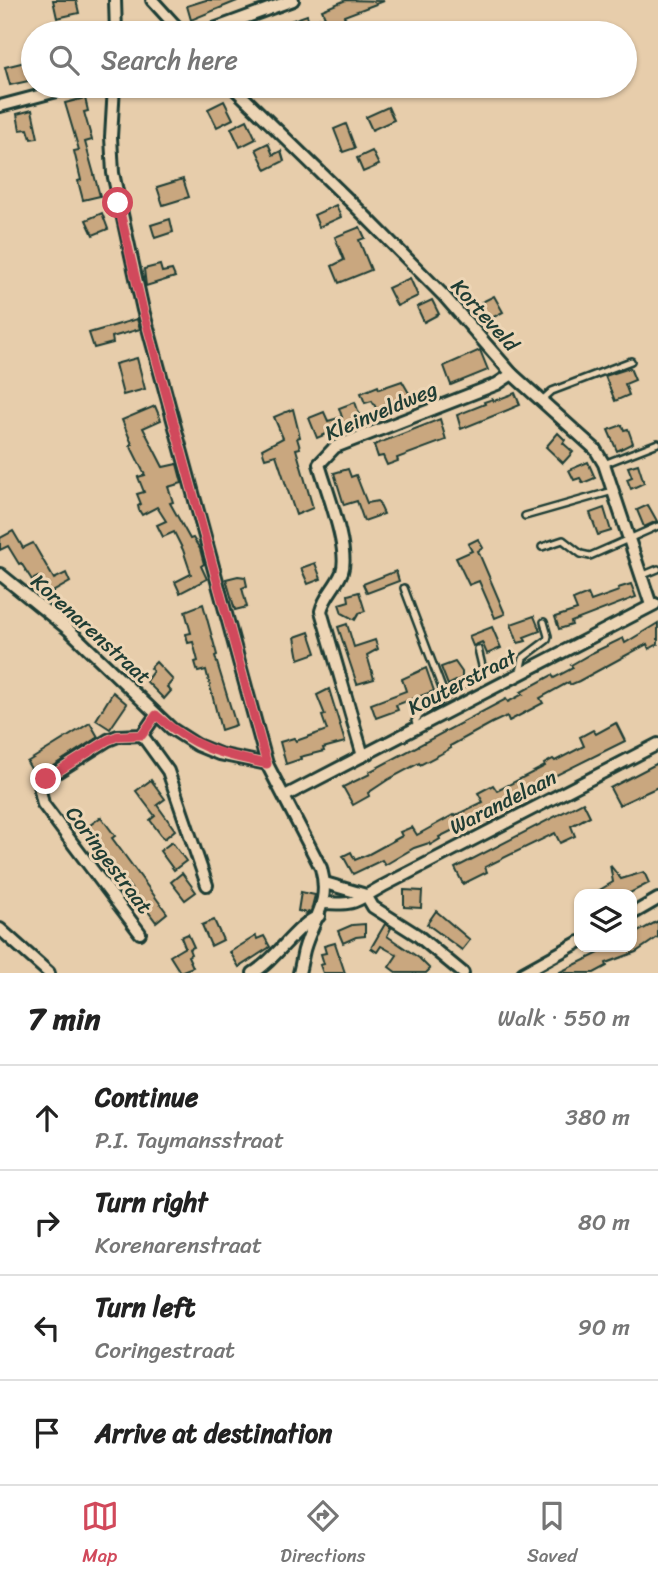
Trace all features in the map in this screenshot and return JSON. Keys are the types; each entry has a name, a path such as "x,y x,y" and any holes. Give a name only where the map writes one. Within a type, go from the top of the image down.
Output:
{"street":[{"path":"115,0 116,21"},
{"path":"152,0 171,21"},
{"path":"236,21 293,0"},
{"path":"0,106 30,98"},
{"path":"114,98 112,161 118,203 143,310 267,764 321,868 325,883 323,903 304,949 299,973"},
{"name":"Korteveld","path":"244,98 444,296 512,374 595,449 604,464 641,576 654,605"},
{"name":"Kleinveldweg","path":"363,756 321,611 324,598 336,585 343,570 344,550 319,464 335,447 497,384 512,374"},
{"name":"Korenarenstraat","path":"0,574 68,629 172,729 197,745 219,754 267,764"},
{"name":"Kouterstraat","path":"285,796 654,605"},
{"path":"156,715 142,735 168,771 207,885"},
{"name":"Coringestraat","path":"139,933 43,804 40,790 46,779 108,740 118,736 142,735"},
{"name":"Warandelaan","path":"323,903 357,902 658,744"},
{"path":"325,883 366,895 373,907 417,935 463,973"},
{"path":"637,911 658,900"},
{"path":"253,973 310,920 319,916"},
{"path":"0,929 49,973"},
{"path":"523,973 574,945"}],"lane":[{"path":"542,400 552,391 632,361"},
{"path":"604,464 658,443"},
{"path":"525,516 613,491"},
{"path":"542,547 564,540 581,554 590,556 658,526"},
{"path":"641,576 658,569"},
{"path":"404,588 443,691 443,698"},
{"path":"520,675 523,658 547,640 544,622"},
{"path":"417,726 415,721 420,715 483,670 478,649"}],"building":[{"path":"53,0 76,0 79,13 57,18"},
{"path":"206,0 237,1 191,20 187,6"},
{"path":"346,0 384,1 344,16 346,21 312,21 325,17 322,10"},
{"path":"307,15 309,21 290,21"},
{"path":"21,63 21,83 10,85 5,67"},
{"path":"85,98 88,111 84,112 92,140 85,142 100,196 83,200 74,151 79,150 65,103"},
{"path":"224,101 233,119 217,127 208,109"},
{"path":"388,107 394,120 372,130 366,117"},
{"path":"32,110 38,138 31,139 28,129 20,130 17,114"},
{"path":"247,120 256,139 240,147 231,128"},
{"path":"346,124 355,148 343,152 334,129"},
{"path":"268,143 273,155 281,151 284,161 266,170 256,149"},
{"path":"372,151 379,165 363,172 357,158"},
{"path":"183,179 189,197 163,205 157,187"},
{"path":"336,205 341,217 319,227 314,215"},
{"path":"102,213 108,229 93,235 86,220"},
{"path":"170,219 173,232 155,238 151,225"},
{"path":"360,227 365,238 359,240 371,270 339,283 332,266 344,260 335,237"},
{"path":"160,265 162,272 172,270 175,277 146,286 144,269"},
{"path":"410,278 418,296 397,306 388,288"},
{"path":"494,296 503,312 488,320 480,303"},
{"path":"432,300 439,314 424,322 417,307"},
{"path":"137,319 140,329 112,337 113,343 94,348 89,333"},
{"path":"480,350 488,370 451,385 444,366"},
{"path":"137,358 145,389 123,395 115,364"},
{"path":"630,368 635,380 625,384 629,395 615,401 605,376"},
{"path":"402,381 413,400 402,404 399,399 385,404 387,410 379,413 372,401 365,403 361,393"},
{"path":"515,393 520,405 461,429 457,415 485,404 484,402"},
{"path":"355,402 361,419 317,438 309,418 324,412 328,421 342,417 339,408"},
{"path":"155,406 161,420 143,428 163,467 177,464 182,483 168,487 173,502 170,503 190,539 193,538 200,549 204,564 201,566 207,579 180,593 175,582 191,574 183,550 174,532 163,537 157,525 166,521 157,507 142,515 139,510 138,506 141,504 137,494 144,492 138,477 145,475 130,445 132,444 122,420"},
{"path":"293,409 300,437 297,438 300,448 296,449 313,508 296,515 276,455 265,458 262,449 283,438 274,417"},
{"path":"440,419 446,440 397,458 398,461 387,465 383,456 378,457 374,445"},
{"path":"622,425 624,430 628,429 633,443 617,451 608,430"},
{"path":"558,433 565,440 563,443 573,452 563,463 546,447"},
{"path":"588,462 595,478 583,483 580,478 574,480 569,470"},
{"path":"638,464 644,483 631,489 627,479 632,477 628,467"},
{"path":"348,469 351,477 356,475 367,503 378,501 384,514 364,521 357,501 344,505 334,473"},
{"path":"648,505 657,521 644,527 637,510"},
{"path":"604,508 611,531 598,535 590,513"},
{"path":"13,531 23,548 33,543 54,579 66,573 70,582 47,595 38,577 32,580 8,546 0,550 0,538"},
{"path":"478,539 483,548 478,551 505,614 495,618 479,581 469,585 456,558 472,551 468,544"},
{"path":"315,563 321,579 308,584 301,568"},
{"path":"396,571 399,581 367,593 363,584"},
{"path":"245,577 247,586 242,588 247,607 235,610 226,579"},
{"path":"631,584 636,597 559,629 555,617 577,610 573,600 588,594 591,601"},
{"path":"359,592 365,611 359,613 355,620 342,613 339,604 349,601 348,595"},
{"path":"203,604 217,655 215,656 236,725 221,730 206,670 198,672 193,642 188,643 186,634 191,633 185,611"},
{"path":"534,616 540,631 524,637 526,641 518,643 511,624"},
{"path":"658,623 658,644 649,649 647,644 579,681 570,685 569,682 540,698 543,703 509,721 507,716 492,723 439,755 389,779 353,805 343,787 506,699 508,702 523,694 521,692 552,675 554,678 573,668 571,665 592,653 623,638 625,643"},
{"path":"347,624 354,647 375,640 378,649 367,655 374,679 357,684 338,627"},
{"path":"492,627 501,648 487,654 482,642 473,646 469,636"},
{"path":"309,632 316,653 299,659 295,637"},
{"path":"156,662 173,680 167,687 171,691 164,699 146,681 153,671 150,668"},
{"path":"455,662 462,672 462,678 448,685 441,667"},
{"path":"426,668 434,691 396,705 398,710 376,718 371,704 406,691 402,679"},
{"path":"329,689 345,742 286,764 280,742 294,738 296,741 327,730 322,716 325,715 317,695"},
{"path":"113,692 127,704 110,729 96,720"},
{"path":"90,723 98,737 36,777 27,762"},
{"path":"616,723 625,741 518,794 504,805 439,837 440,839 430,845 429,843 414,848 385,865 382,860 353,874 343,856 351,852 355,860 402,836 400,832 412,827 417,835 483,802 478,793 493,785 497,791 545,766 544,764 553,759 555,761 584,746 580,737 593,730 596,734"},
{"path":"658,763 658,787 619,805 610,788"},
{"path":"151,780 165,799 157,805 175,830 164,839 150,820 155,816 136,791"},
{"path":"583,802 590,816 571,826 575,836 560,843 555,833 485,867 487,872 463,884 455,868"},
{"path":"101,817 115,836 112,838 167,913 156,922 86,828"},
{"path":"172,842 186,861 174,870 160,851"},
{"path":"610,865 621,879 644,872 649,883 637,889 601,889 613,882"},
{"path":"182,873 196,892 185,900 171,882"},
{"path":"404,890 422,891 421,908 404,907"},
{"path":"301,892 315,895 311,911 307,913 298,911"},
{"path":"436,911 470,940 462,950 427,924"},
{"path":"214,920 223,940 211,946 202,925"},
{"path":"658,921 658,937 637,951 637,932"},
{"path":"365,924 365,936 343,943 338,931 352,925"},
{"path":"385,924 391,928 387,936 419,958 430,969 426,973 397,973 389,967 397,955 381,946 377,952 371,948"},
{"path":"188,934 194,947 189,949 191,954 188,956 193,967 180,972 170,956 185,947 181,937"},
{"path":"256,936 257,939 264,936 270,947 239,967 230,952"},
{"path":"335,943 345,973 323,973 320,965 324,964 321,954 326,953 324,946"},
{"path":"601,952 636,952 606,963 607,966 594,973 558,973"}],"route":[{"path":"46,779 108,740 118,736 142,735 156,715 197,745 219,754 267,764 143,310 118,203"}]}
